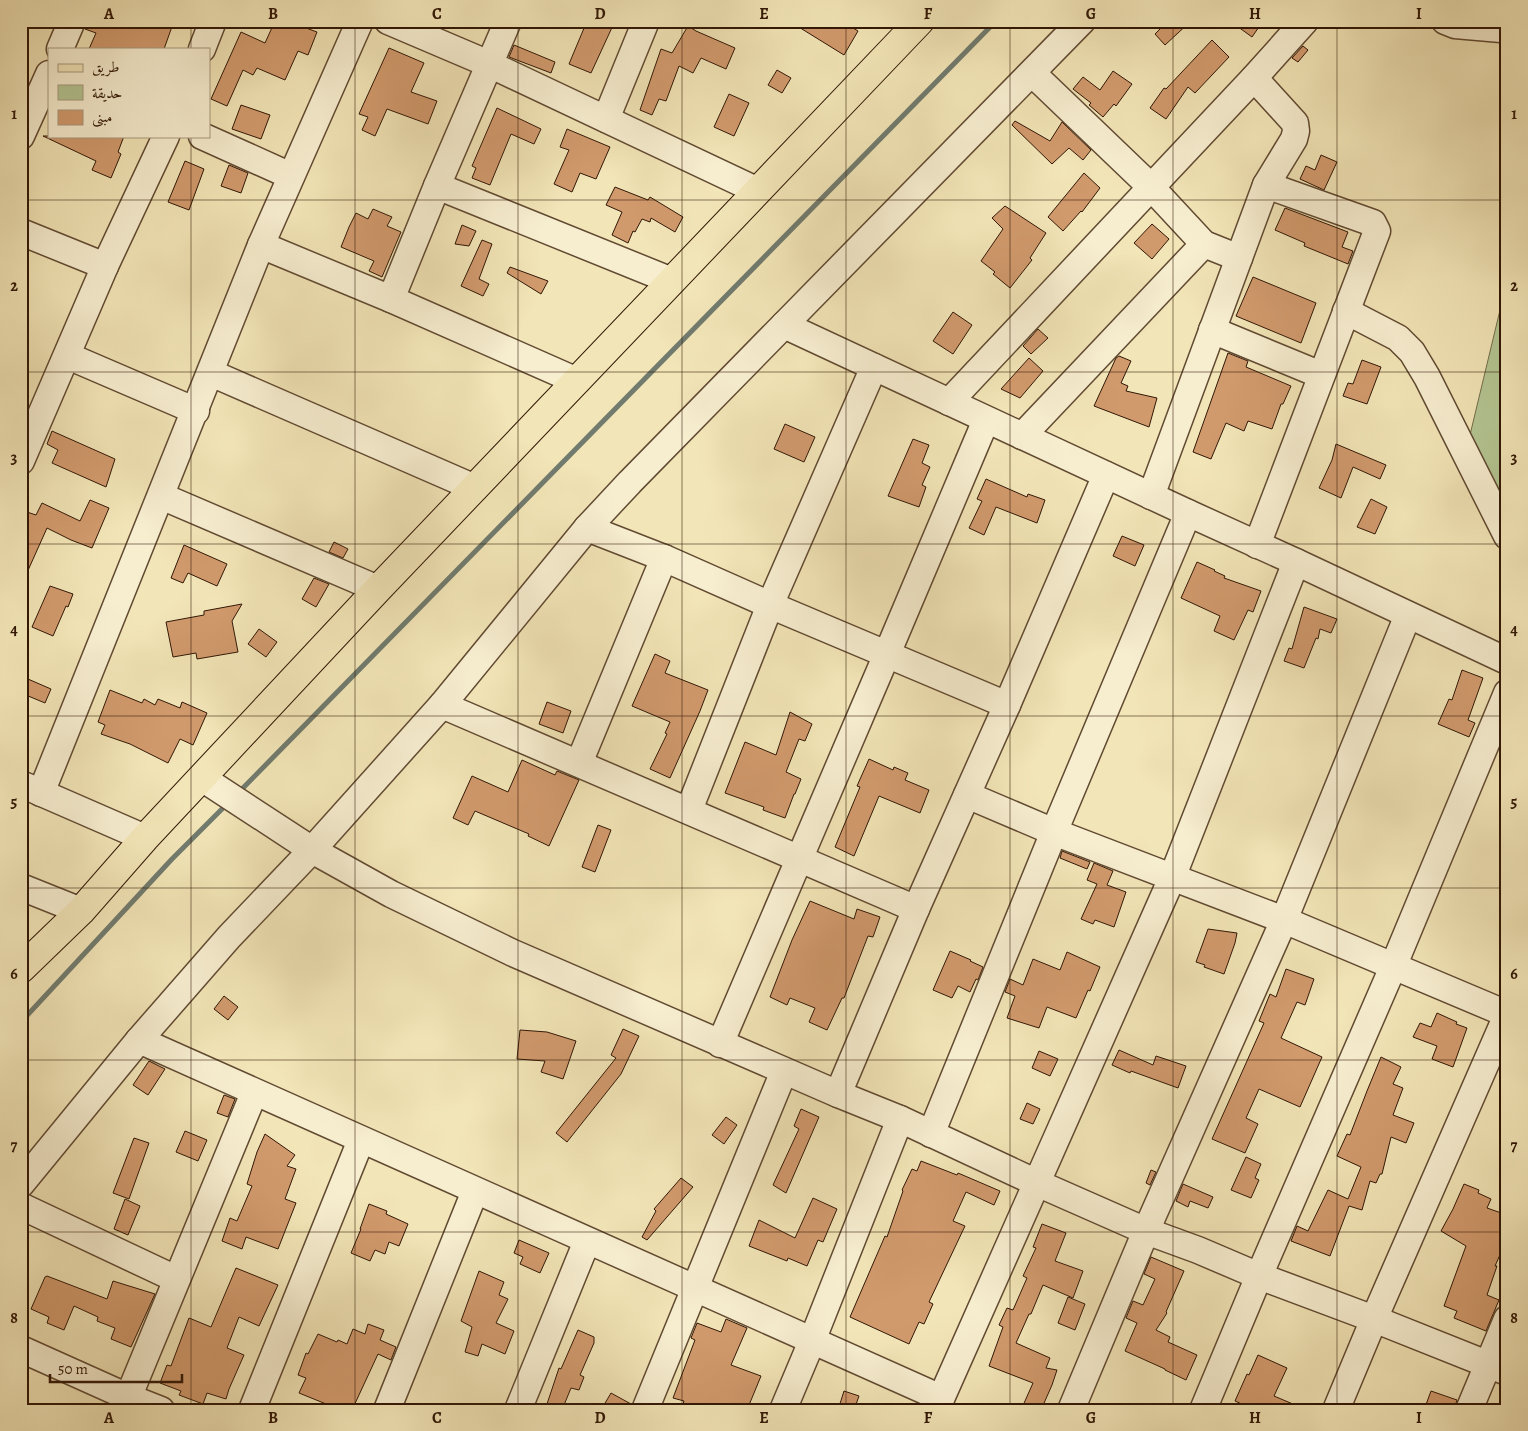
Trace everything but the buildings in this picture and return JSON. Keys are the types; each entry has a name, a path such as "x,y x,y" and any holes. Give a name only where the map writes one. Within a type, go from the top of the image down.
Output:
{"main road":[{"path":"21,969 81,911 145,838 378,590 920,21"}],"street":[{"path":"60,48 72,21"},
{"path":"202,48 213,21"},
{"path":"145,838 31,789 162,496 261,246 360,21"},
{"path":"388,21 489,64 758,191"},
{"path":"391,299 508,21"},
{"path":"606,118 646,21"},
{"path":"21,1184 139,1040 229,937 312,850 442,705 586,528 1082,21"},
{"path":"949,402 1254,78 1305,21"},
{"path":"1446,21 1455,25 1507,28"},
{"path":"1032,72 1150,187 1204,244 1239,258"},
{"path":"21,136 48,76"},
{"path":"1151,496 1266,185 1294,139 1296,131 1295,123 1254,78"},
{"path":"23,450 68,356 106,266 165,138"},
{"path":"206,138 291,176"},
{"path":"1257,545 1377,231 1373,222 1266,185"},
{"path":"437,186 672,281"},
{"path":"21,232 106,266"},
{"path":"1022,436 1204,244"},
{"path":"261,246 391,299 577,381"},
{"path":"1346,311 1398,338 1412,352 1427,377 1507,536"},
{"path":"784,325 1507,661"},
{"path":"1212,330 1321,375"},
{"path":"68,356 196,411"},
{"path":"689,810 770,605 874,367"},
{"path":"211,373 475,488"},
{"path":"720,1044 986,420"},
{"path":"838,1094 916,909 1106,475"},
{"path":"162,496 378,590"},
{"path":"931,1134 1054,832 1188,514"},
{"path":"586,528 664,558 770,605 1007,704"},
{"path":"579,763 664,558"},
{"path":"139,1040 812,1341 938,1404 1172,878 1296,562"},
{"path":"1071,1410 1146,1231 1284,920 1408,615"},
{"path":"1203,1410 1393,967 1507,693"},
{"path":"442,705 916,909"},
{"path":"202,778 312,850 391,894 513,954 720,1044 900,1119 1146,1231 1498,1368"},
{"path":"967,795 1054,832 1284,920 1507,1014 1336,1410"},
{"path":"21,887 81,911"},
{"path":"645,1410 784,1071"},
{"path":"125,1403 254,1092"},
{"path":"783,1410 900,1119"},
{"path":"252,1410 361,1140"},
{"path":"387,1410 475,1191"},
{"path":"21,1206 176,1279"},
{"path":"518,1410 587,1241"},
{"path":"1469,1410 1498,1368 1507,1318"},
{"path":"24,1357 125,1403 161,1410"}],"green space":[{"path":"1507,281 1507,515 1469,439"}],"waterway":[{"path":"243,788 996,21"},
{"path":"21,1022 172,859 222,809"}]}
